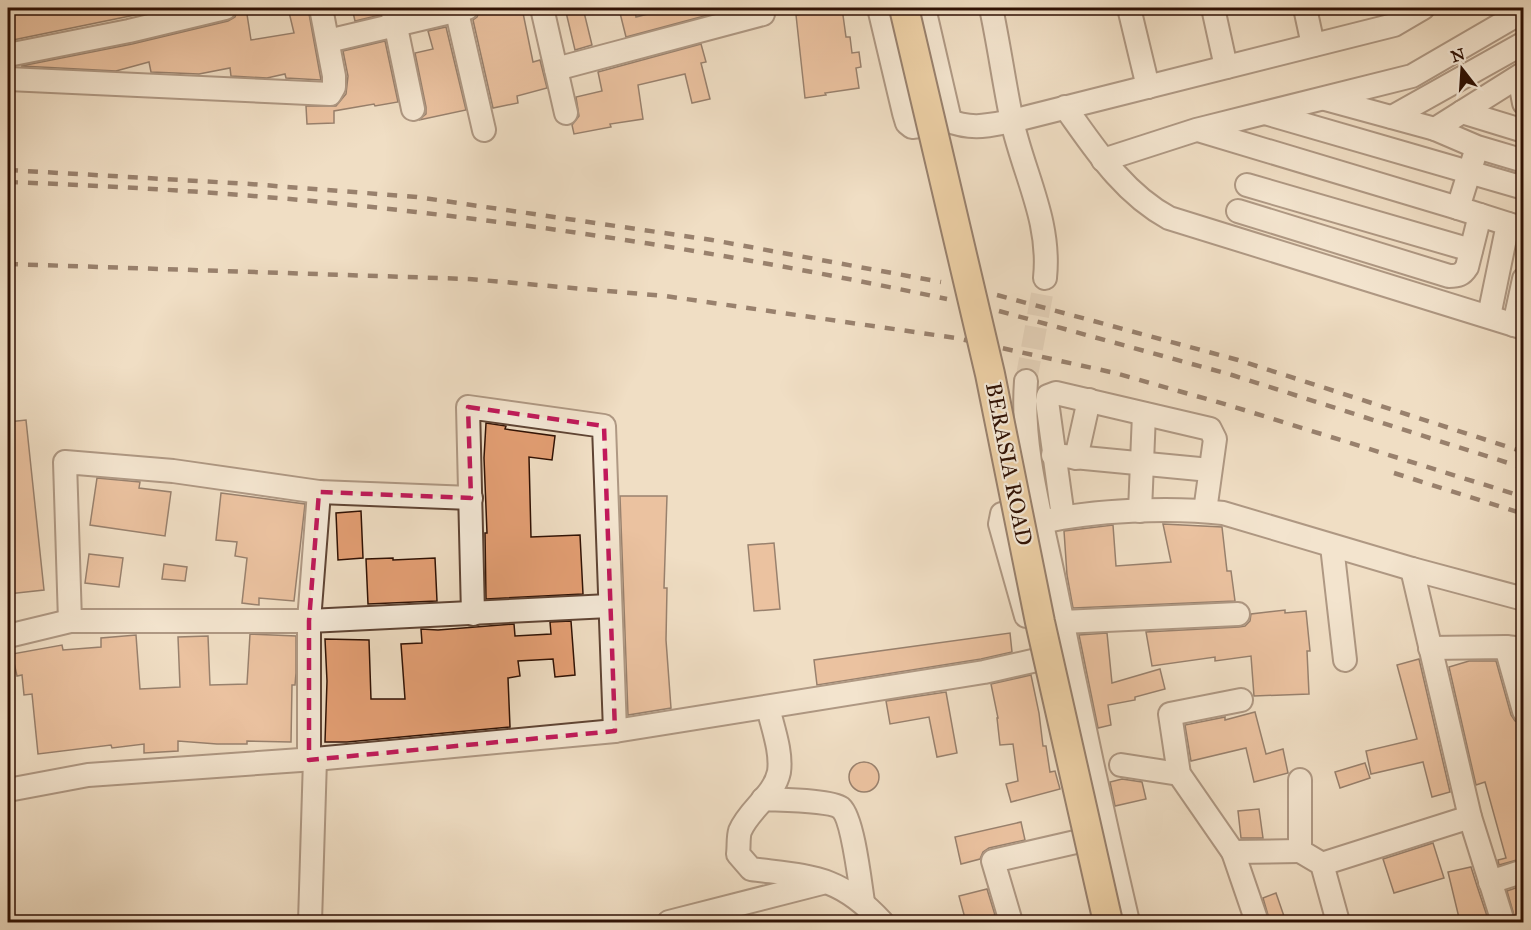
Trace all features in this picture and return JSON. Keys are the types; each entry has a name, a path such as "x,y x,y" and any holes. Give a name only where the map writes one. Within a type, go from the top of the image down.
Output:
{"main road":[{"name":"BERASIA ROAD","path":"904,8 990,374 1040,622 1108,922"}],"street":[{"path":"8,54 120,33 225,8"},
{"path":"8,79 330,94 334,87 321,8"},
{"path":"328,41 394,16 460,8 483,130"},
{"path":"542,8 566,113"},
{"path":"879,8 907,123 912,127 944,123 949,116 924,8"},
{"path":"991,8 1012,121 1043,226 1047,256 1045,278"},
{"path":"1129,8 1148,87"},
{"path":"1212,8 1226,67"},
{"path":"1305,8 1313,45"},
{"path":"946,120 962,126 978,128 1012,121 1313,45 1392,16 1422,8"},
{"path":"1102,160 1196,130 1412,76 1524,11"},
{"path":"556,69 763,14"},
{"path":"394,16 413,110"},
{"path":"1392,117 1524,43"},
{"path":"1435,129 1521,75 1524,103"},
{"path":"1496,90 1513,128"},
{"path":"1324,99 1435,129 1477,147 1524,161"},
{"path":"1065,107 1102,160 1136,196 1152,209 1169,218 1519,327 1524,279"},
{"path":"1462,112 1513,128"},
{"path":"1264,113 1524,188"},
{"path":"1196,130 1516,226 1489,316"},
{"path":"1458,208 1477,147"},
{"path":"1230,237 1258,148"},
{"path":"1340,270 1364,180"},
{"path":"1246,184 1471,250"},
{"path":"1238,211 1449,276 1464,273 1480,215"},
{"path":"1026,381 1025,420 1048,516 1062,622 1128,922"},
{"path":"1048,516 1053,455 1048,396 1056,393 1210,429 1215,439 1205,511"},
{"path":"1076,458 1089,400"},
{"path":"473,614 468,407 604,426 615,731"},
{"path":"1140,511 1144,414"},
{"path":"1053,455 1210,470"},
{"path":"70,621 65,462 173,471 319,492 471,498"},
{"path":"310,922 312,759 309,621 319,492"},
{"path":"1098,922 1037,660 1000,524 1002,514 1028,506 1048,516 1140,511 1205,511 1239,517 1332,546 1524,599"},
{"path":"1332,546 1345,660"},
{"path":"1412,569 1470,817 1503,922"},
{"path":"8,636 70,621 309,621 609,606"},
{"path":"1062,622 1238,614"},
{"path":"1430,648 1515,648 1524,711"},
{"path":"8,790 88,775 312,759 615,731 984,672 1037,660"},
{"path":"1241,700 1170,714 1179,774 1233,852 1257,922"},
{"path":"768,706 778,753 779,771 773,788 740,832 738,854 751,870 812,877 841,886 863,902 882,922"},
{"path":"1121,765 1179,774"},
{"path":"1299,851 1300,780"},
{"path":"763,799 828,804 840,808 849,820 863,902"},
{"path":"1322,864 1470,817"},
{"path":"1011,922 993,861 1080,841"},
{"path":"1233,852 1299,851 1322,864 1338,922"},
{"path":"1490,882 1524,871"},
{"path":"669,922 827,882"}],"highlighted area":[{"path":"468,407 604,426 615,731 309,760 309,621 319,492 471,498"}],"building":[{"path":"8,8 169,8 8,41"},
{"path":"238,8 246,8 251,40 294,33 288,8 308,8 321,80 286,78 285,74 267,78 231,76 230,68 199,74 151,72 149,62 116,71 21,66 132,44 228,21 235,17"},
{"path":"352,8 378,8 380,15 355,21"},
{"path":"522,8 533,62 540,60 547,88 517,96 518,103 493,108 473,20 480,10"},
{"path":"565,8 583,8 592,45 575,50"},
{"path":"672,8 734,8 626,37 620,13 635,10 636,17"},
{"path":"842,8 846,37 850,37 852,53 859,52 861,67 856,68 859,88 805,98 796,15"},
{"path":"446,27 466,110 419,120 426,114 426,107 415,53 433,49 428,31"},
{"path":"385,41 398,102 334,111 334,123 307,124 306,106 336,106 346,94 348,76 343,51"},
{"path":"701,44 706,62 701,63 710,99 692,103 685,74 638,85 643,119 610,124 611,127 574,134 572,125 579,116 576,97 602,91 598,72"},
{"path":"26,420 44,590 8,594 8,504 12,503 8,469 8,422"},
{"path":"486,423 506,426 505,429 555,436 552,460 529,457 531,537 580,535 583,594 486,599 485,533 487,533 484,458"},
{"path":"97,478 140,482 139,488 171,492 165,536 90,525"},
{"path":"221,493 305,504 294,601 259,598 259,605 242,603 247,558 235,556 237,542 216,540"},
{"path":"620,496 667,496 664,588 667,588 666,640 671,708 628,715"},
{"path":"361,511 363,558 338,560 336,513"},
{"path":"1163,524 1222,527 1227,571 1231,571 1235,601 1073,608 1067,575 1064,531 1113,525 1116,566 1171,562"},
{"path":"774,543 780,609 754,611 748,545"},
{"path":"89,554 123,558 119,587 85,583"},
{"path":"393,558 393,560 435,558 437,601 368,604 366,559"},
{"path":"164,564 187,567 185,581 162,579"},
{"path":"1285,610 1285,613 1306,611 1310,651 1307,651 1309,694 1254,696 1251,656 1215,661 1215,657 1152,666 1146,632 1239,627 1245,626 1250,621 1251,614"},
{"path":"571,621 575,675 555,677 553,659 518,661 520,676 508,678 510,727 325,742 327,681 325,639 369,640 371,699 405,699 401,644 422,643 421,629 438,630 514,624 515,636 551,634 550,622"},
{"path":"1010,633 1012,652 817,685 814,660"},
{"path":"1107,633 1112,683 1160,669 1165,689 1135,697 1135,700 1108,705 1111,725 1098,728 1079,635"},
{"path":"250,634 296,636 291,742 247,741 247,744 217,744 178,741 178,751 144,753 144,744 112,748 111,745 38,754 32,694 24,695 22,675 17,676 12,654 62,645 63,650 101,647 101,638 136,635 140,689 180,687 178,637 208,636 210,685 247,684"},
{"path":"1419,659 1450,792 1432,797 1423,762 1371,774 1366,751 1417,739 1397,665"},
{"path":"1469,661 1496,661 1511,715 1515,721 1522,724 1524,731 1524,858 1499,865 1498,860 1506,858 1485,782 1476,785 1449,667"},
{"path":"1031,675 1043,746 1046,746 1050,772 1055,771 1060,789 1011,802 1006,784 1018,781 1013,744 1000,745 998,718 991,684"},
{"path":"946,692 957,753 937,757 929,717 890,724 886,701"},
{"path":"1255,712 1266,754 1283,749 1288,773 1254,782 1246,748 1191,761 1185,725 1225,717 1225,720"},
{"path":"864,762 870,763 878,771 878,783 870,791 864,792 858,791 850,783 849,777 850,771 858,763"},
{"path":"1365,763 1370,778 1340,788 1335,772"},
{"path":"1122,779 1142,782 1146,799 1115,806 1110,782"},
{"path":"1259,809 1263,838 1241,838 1238,811"},
{"path":"1021,822 1025,840 989,848 983,852 980,859 961,864 955,837"},
{"path":"1433,843 1444,878 1394,893 1383,859"},
{"path":"1471,867 1489,922 1460,922 1448,872"},
{"path":"1524,885 1524,922 1516,922 1507,891"},
{"path":"987,889 995,915 989,917 990,922 966,922 959,896"},
{"path":"1276,893 1286,922 1270,922 1263,898"}],"tunnel":[{"path":"1026,381 1045,278"}],"railway":[{"path":"8,170 250,184 417,197 712,240 941,282"},
{"path":"8,182 161,189 263,197 483,220 683,249 947,299"},
{"path":"8,264 469,279 665,296 956,338 1115,373 1228,405 1524,497"},
{"path":"997,295 1238,360 1524,452"},
{"path":"999,311 1232,375 1524,468"},
{"path":"1394,473 1524,514"}]}
